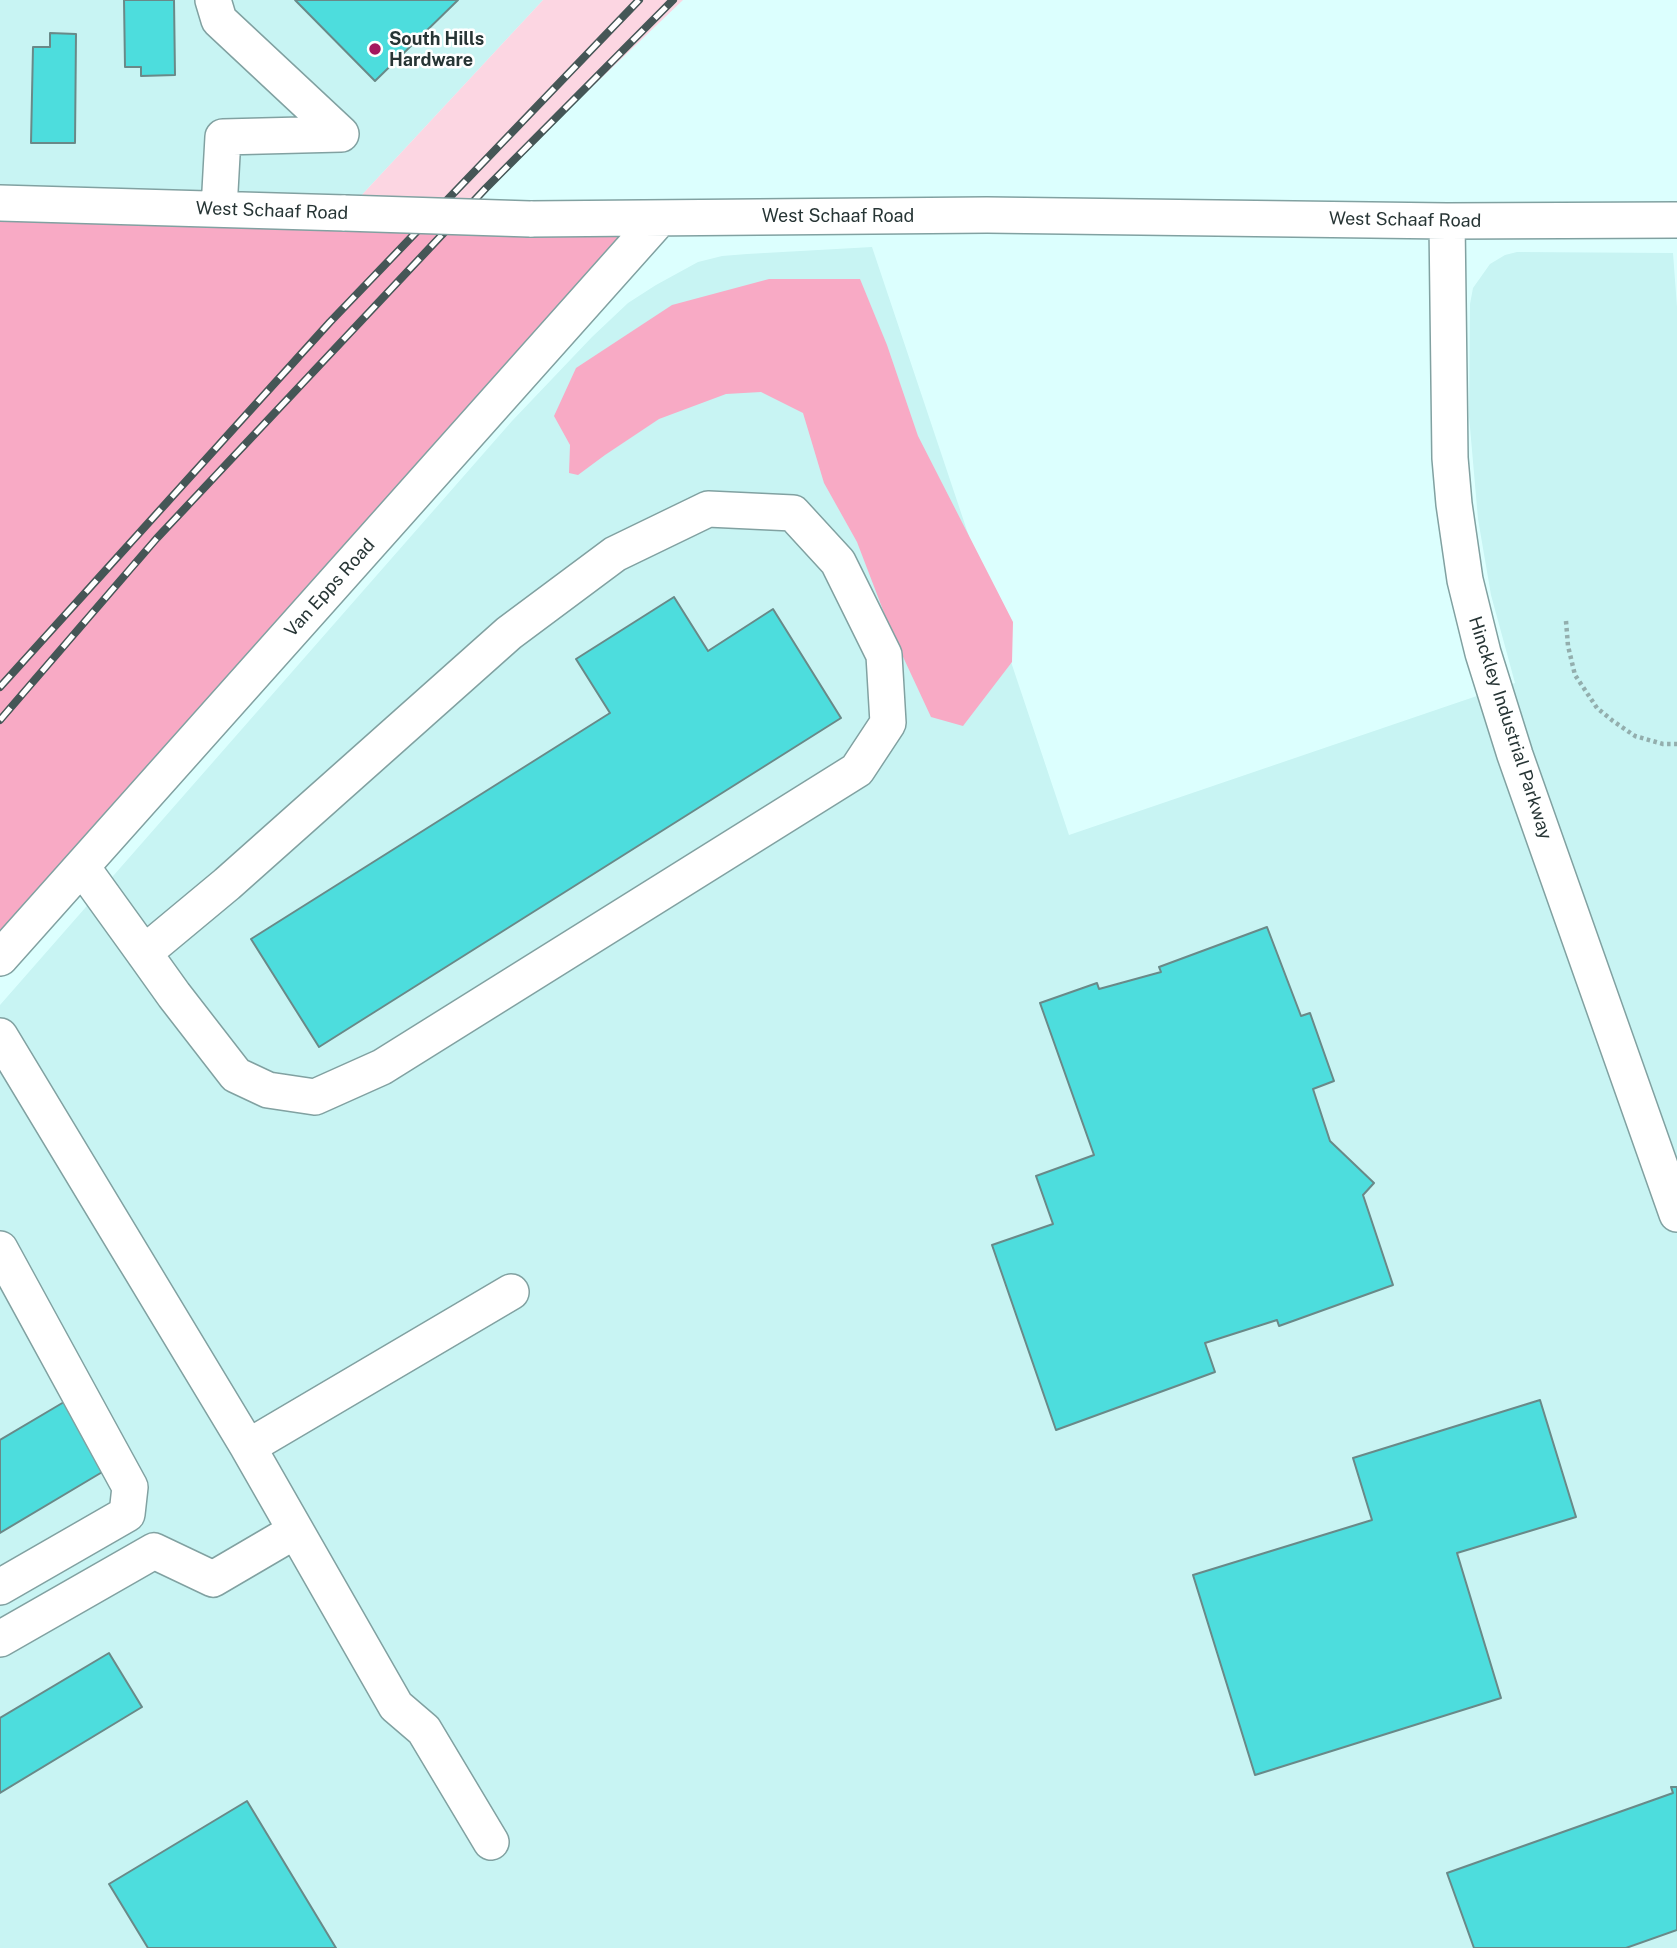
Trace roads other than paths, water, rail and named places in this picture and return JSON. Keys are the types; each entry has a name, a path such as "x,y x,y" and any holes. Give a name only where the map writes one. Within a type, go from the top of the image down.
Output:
{"street":[{"path":"213,0 219,20 341,134 223,137 219,209"},
{"name":"West Schaaf Road","path":"0,203 530,219 987,215 1447,221 1677,220"},
{"name":"Van Epps Road","path":"0,958 660,218"},
{"name":"Hinckley Industrial Parkway","path":"1447,221 1450,458 1454,504 1468,593 1483,653 1515,755 1677,1214"},
{"path":"82,867 144,953 236,1075 268,1090 315,1097 382,1067 857,770 888,723 884,655 838,562 793,513 708,509 615,554 509,633 227,884 144,953"},
{"path":"0,1036 248,1447 396,1706 424,1730 491,1842"},
{"path":"0,1249 130,1487 127,1514 0,1587"},
{"path":"248,1447 511,1292"},
{"path":"0,1639 154,1552 213,1579 295,1531"}],"railway":[{"path":"0,687 330,322 639,0"},
{"path":"0,720 157,538 486,188 673,0"}],"place":[{"name":"South Hills Hardware","path":"375,49"}]}
